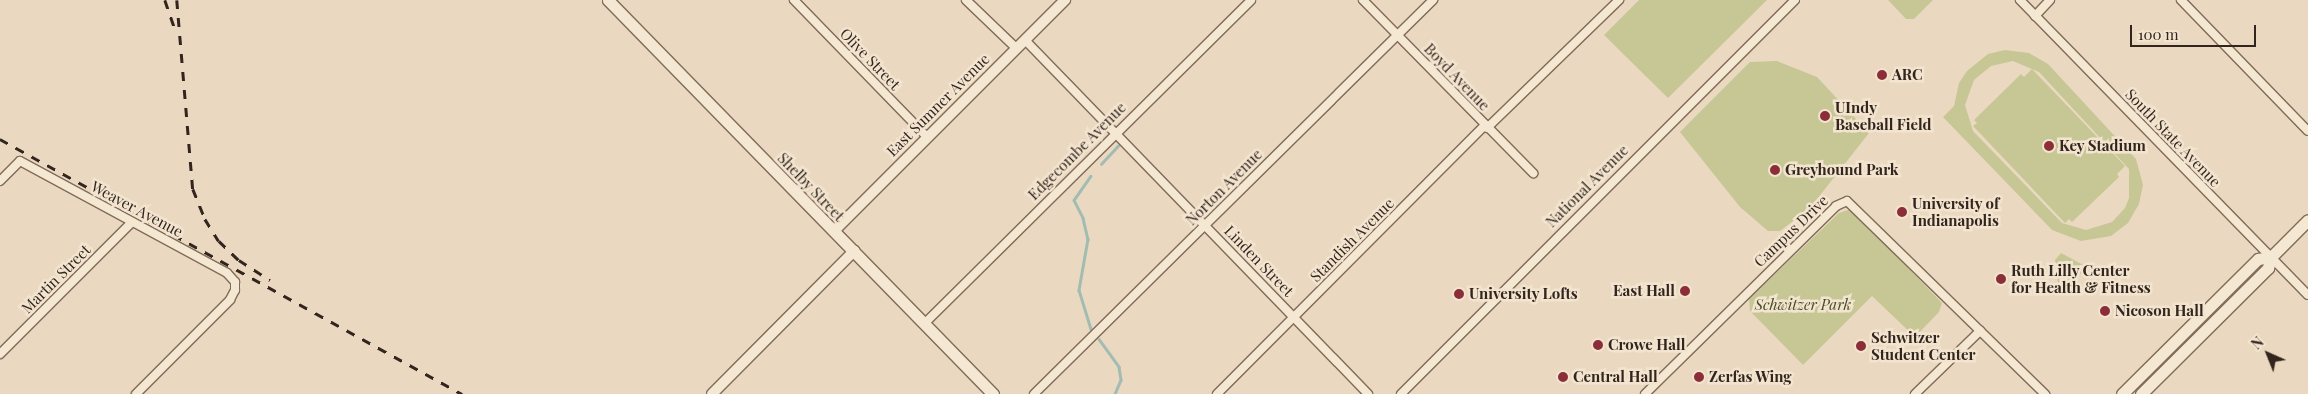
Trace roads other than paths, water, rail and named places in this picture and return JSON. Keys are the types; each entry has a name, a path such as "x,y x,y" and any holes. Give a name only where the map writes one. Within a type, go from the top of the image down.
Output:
{"main road":[{"name":"Shelby Street","path":"608,0 994,394"},
{"path":"2141,394 2268,268 2271,257 2308,220"},
{"path":"2122,394 2258,259 2271,257"}],"street":[{"name":"Olive Street","path":"794,0 927,137"},
{"path":"966,0 1016,48"},
{"name":"East Sumner Avenue","path":"834,231 1065,0"},
{"name":"Edgecombe Avenue","path":"924,324 1251,0"},
{"name":"Boyd Avenue","path":"1362,0 1533,173"},
{"name":"Norton Avenue","path":"1034,394 1433,0"},
{"name":"Standish Avenue","path":"1217,394 1486,126 1619,0"},
{"name":"National Avenue","path":"1401,394 1795,0"},
{"name":"South State Avenue","path":"2020,0 2308,295"},
{"path":"2035,16 2050,0"},
{"path":"2181,0 2308,131"},
{"name":"Linden Street","path":"1025,40 1368,394"},
{"name":"Weaver Avenue","path":"0,181 20,161 131,223 227,273 236,286 230,300 136,394"},
{"name":"Campus Drive","path":"1645,394 1844,201 1854,205 2045,394"},
{"name":"Martin Street","path":"0,354 131,223"},
{"path":"712,394 854,251"},
{"path":"1915,394 1980,331"}],"waterway":[{"path":"1101,164 1118,146"},
{"path":"1091,176 1074,200 1083,218 1088,239 1079,290 1091,329"},
{"path":"1099,339 1119,367 1121,380 1115,394"}],"railway":[{"path":"165,0 174,26"},
{"path":"177,0 193,189 205,219 219,241 239,260 270,280"},
{"path":"0,139 462,394"}],"place":[{"name":"ARC","path":"1882,75"},
{"name":"UIndy Baseball Field","path":"1825,116"},
{"name":"Key Stadium","path":"2049,146"},
{"name":"Greyhound Park","path":"1775,170"},
{"name":"University of Indianapolis","path":"1902,212"},
{"name":"Ruth Lilly Center for Health & Fitness","path":"2001,279"},
{"name":"East Hall","path":"1685,291"},
{"name":"University Lofts","path":"1459,294"},
{"name":"Nicoson Hall","path":"2105,311"},
{"name":"Crowe Hall","path":"1598,345"},
{"name":"Schwitzer Student Center","path":"1861,346"},
{"name":"Central Hall","path":"1563,377"},
{"name":"Zerfas Wing","path":"1699,377"}],"park label":[{"name":"Schwitzer Park","path":"1803,305"}]}
